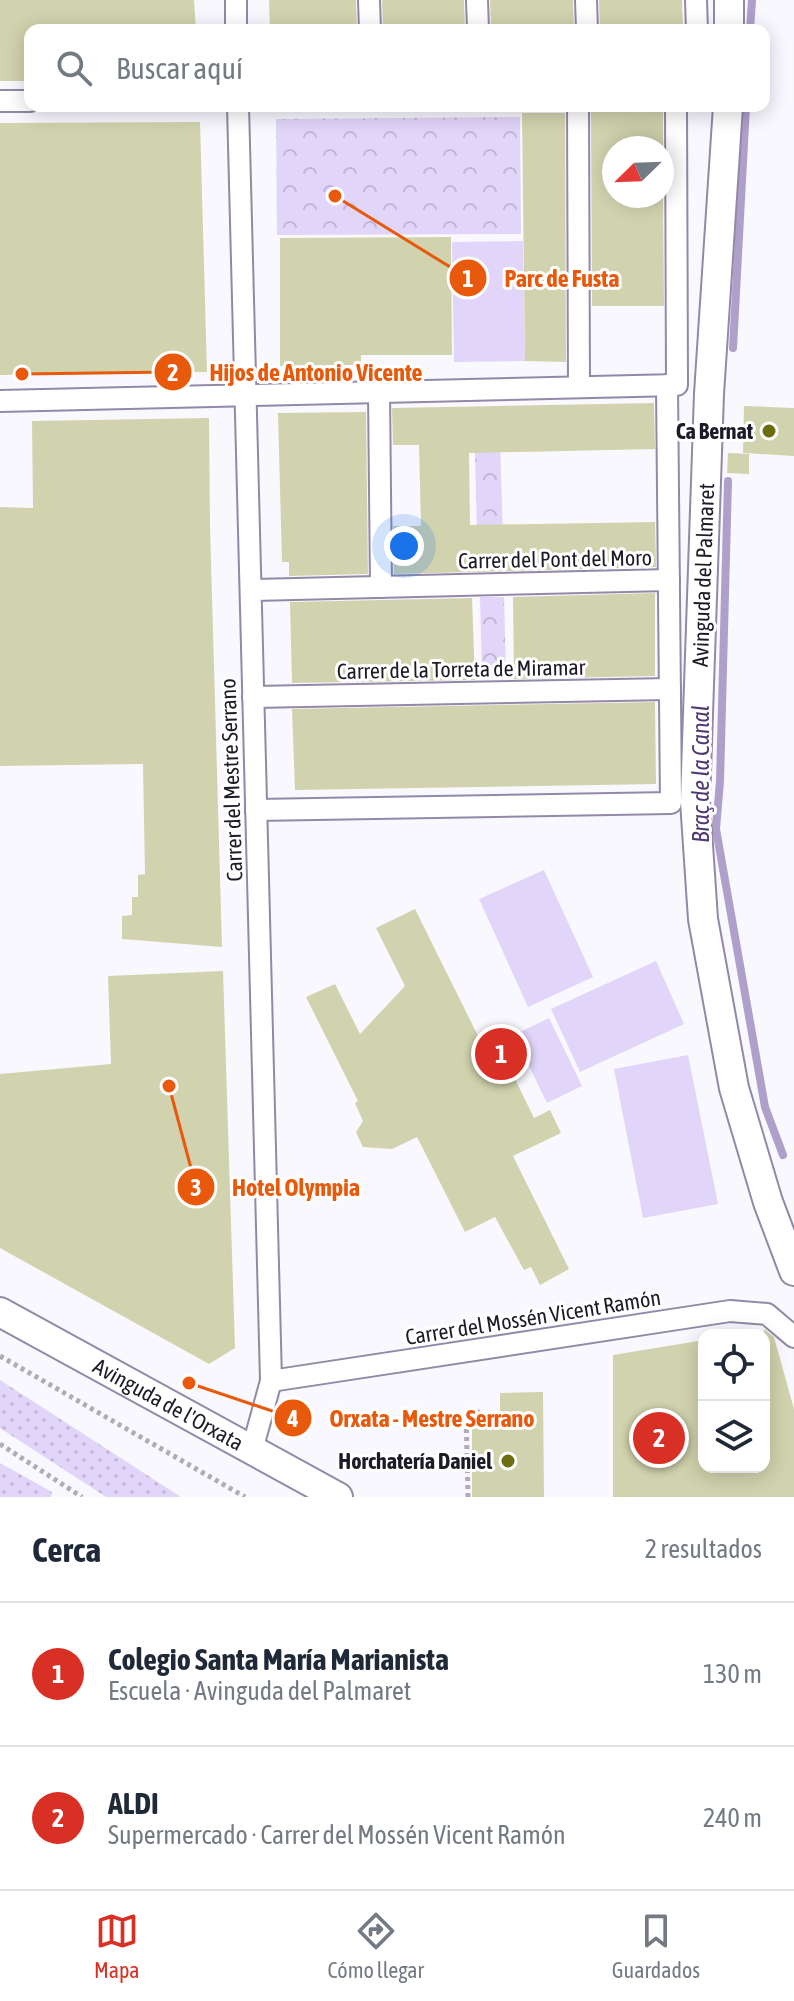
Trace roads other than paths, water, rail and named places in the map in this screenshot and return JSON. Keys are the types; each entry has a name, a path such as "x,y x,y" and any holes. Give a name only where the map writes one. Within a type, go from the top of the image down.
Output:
{"main road":[{"path":"729,0 729,24"},
{"name":"Avinguda del Palmaret","path":"728,112 709,394 695,801 703,919 734,1088 768,1202 794,1271"},
{"name":"Avinguda de l'Orxata","path":"0,1312 338,1497"}],"street":[{"path":"236,0 236,24"},
{"path":"369,0 370,24"},
{"path":"477,0 478,24"},
{"path":"586,0 587,24"},
{"path":"696,0 697,24"},
{"path":"0,101 24,101"},
{"name":"Carrer del Mestre Serrano","path":"238,112 271,1381 252,1450"},
{"path":"578,112 579,387"},
{"path":"256,810 671,803 669,580 676,112"},
{"path":"0,401 672,385"},
{"path":"379,392 381,587"},
{"name":"Carrer del Pont del Moro","path":"251,590 669,580"},
{"name":"Carrer de la Torreta de Miramar","path":"253,697 670,689"},
{"name":"Carrer del Mossén Vicent Ramón","path":"271,1381 730,1311 767,1314 794,1337"}],"waterway":[{"name":"Braç de la Canal","path":"750,24 752,0"},
{"name":"Braç de la Canal","path":"733,348 746,112"},
{"name":"Braç de la Canal","path":"728,481 716,829 765,1107 783,1155"}],"place":[{"name":"Parc de Fusta","path":"335,196"},
{"name":"Hijos de Antonio Vicente","path":"22,374"},
{"name":"Ca Bernat","path":"769,431"},
{"name":"Colegio Santa María Marianista","path":"501,1054"},
{"name":"Hotel Olympia","path":"169,1086"},
{"name":"Orxata - Mestre Serrano","path":"189,1383"},
{"name":"ALDI","path":"659,1438"},
{"name":"Horchatería Daniel","path":"508,1461"}]}
